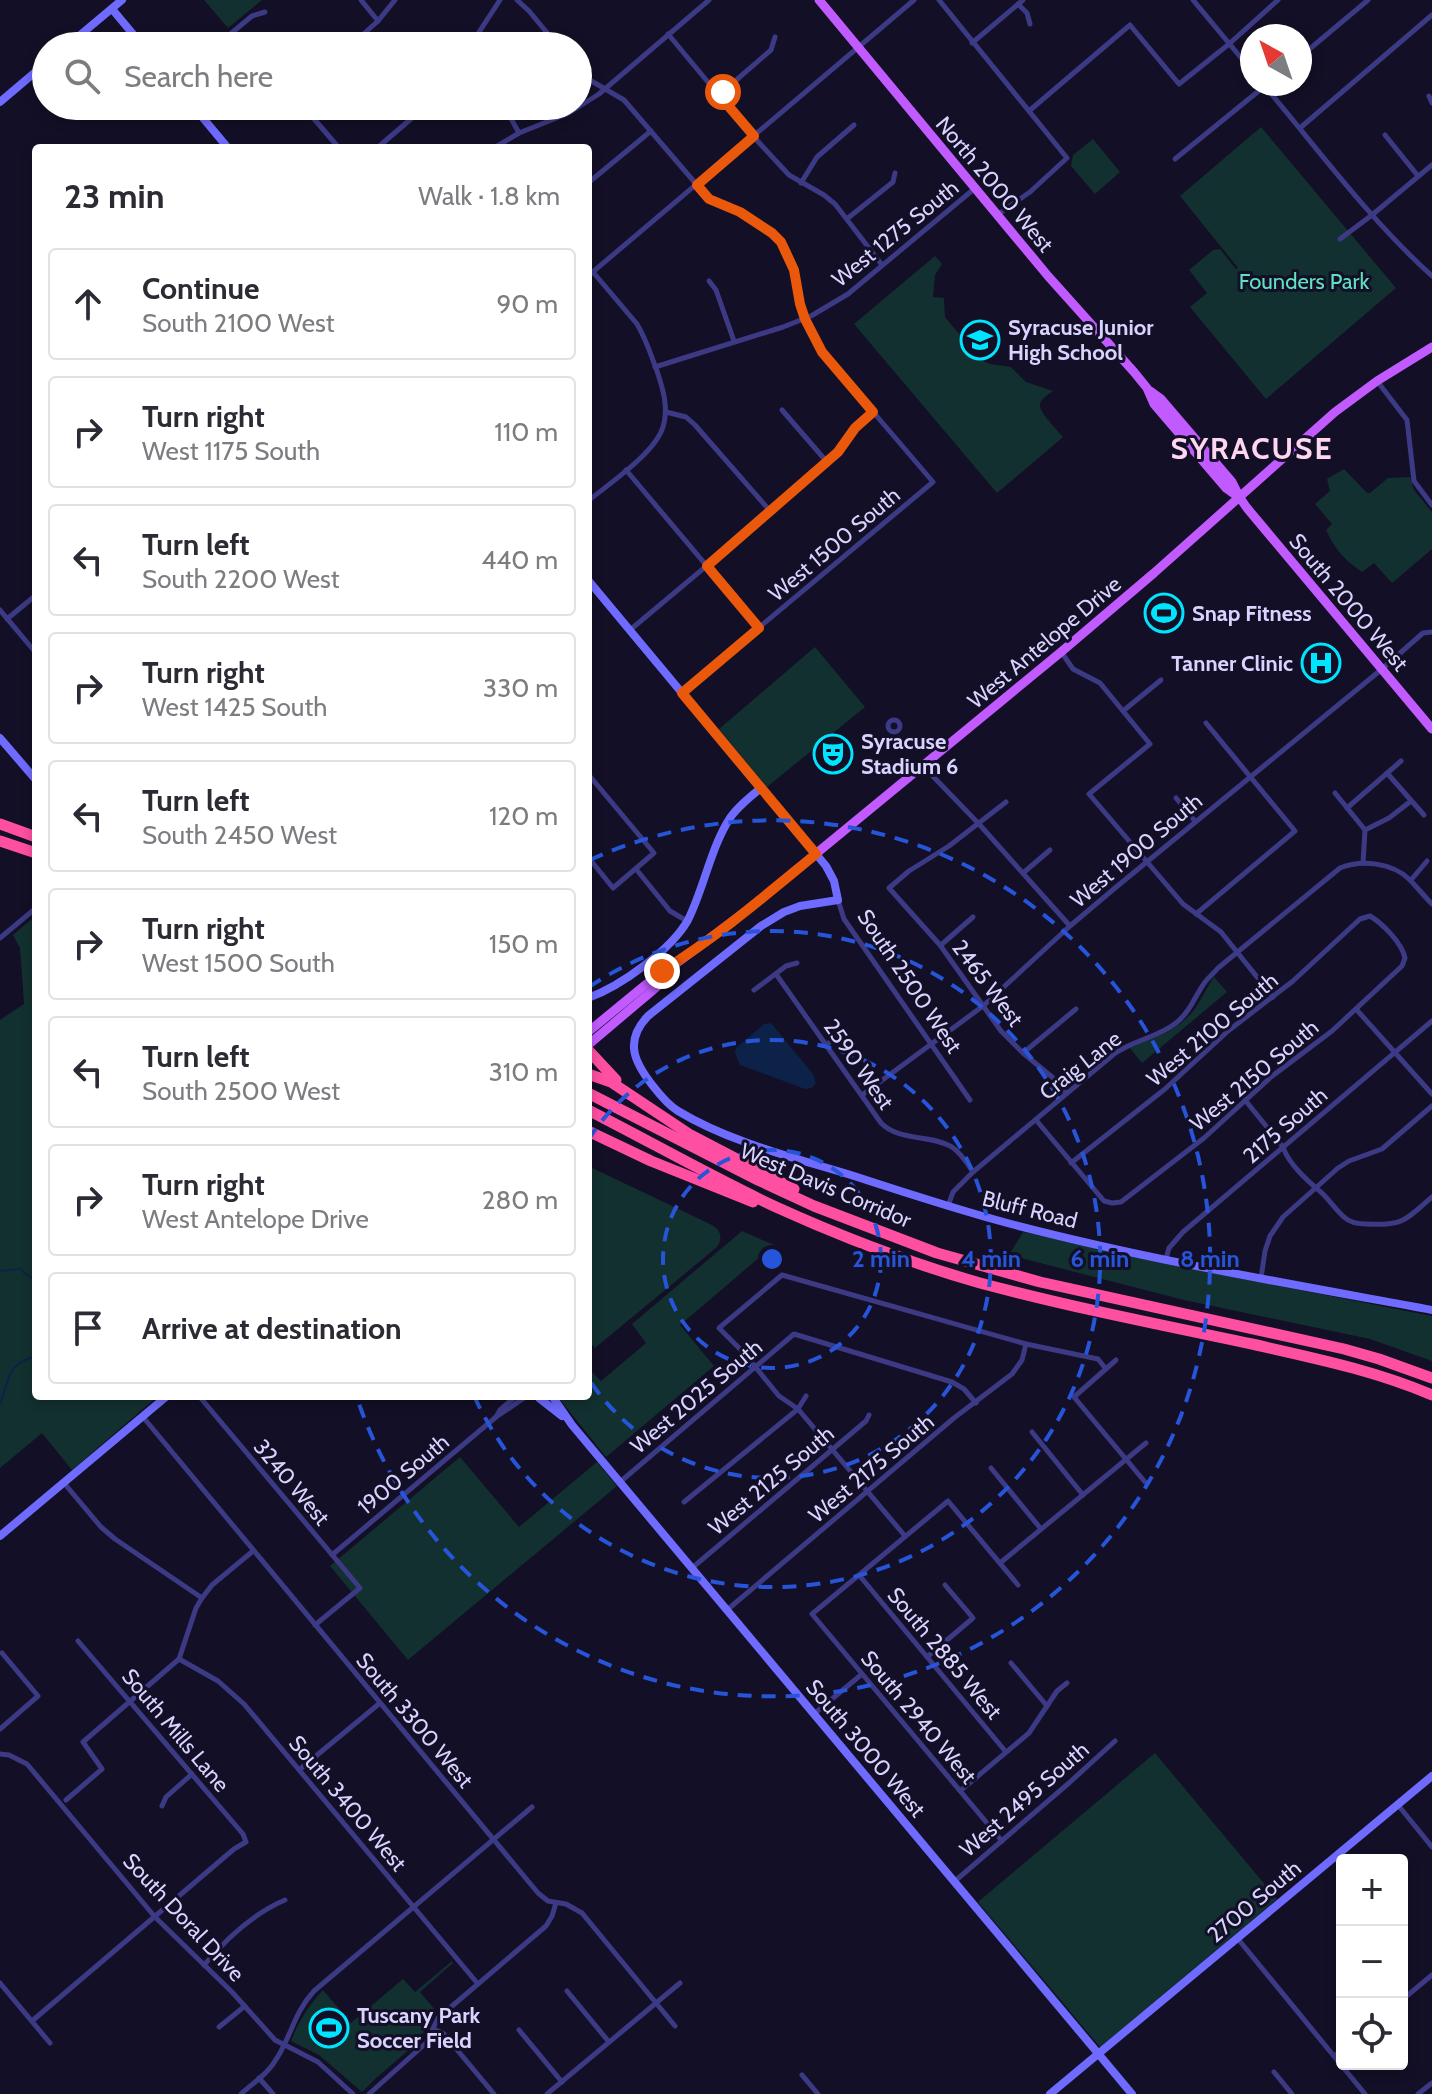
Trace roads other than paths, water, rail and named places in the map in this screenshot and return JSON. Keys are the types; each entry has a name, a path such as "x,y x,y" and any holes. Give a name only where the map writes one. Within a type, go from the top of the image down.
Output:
{"highway":[{"path":"0,824 32,836"},
{"path":"0,841 32,852"},
{"path":"592,1053 612,1077 643,1104"},
{"path":"592,1075 611,1082 689,1134 865,1227"},
{"name":"West Davis Corridor","path":"592,1095 758,1180 865,1227 937,1253 1015,1276 1353,1351 1432,1378"},
{"name":"West Davis Corridor","path":"592,1112 777,1207 907,1260 1059,1302 1331,1362 1381,1375 1432,1395"},
{"path":"592,1133 687,1176 854,1240"}],"main road":[{"name":"North 2000 West","path":"819,0 1068,299 1147,388 1161,399 1232,482 1240,498"},
{"name":"West Antelope Drive","path":"592,1029 655,977 743,913 1061,652 1335,412 1432,347"},
{"name":"South 2000 West","path":"1240,498 1432,729"},
{"name":"West Antelope Drive","path":"592,1044 659,985 677,963"}],"street":[{"path":"84,32 122,0"},
{"path":"361,0 378,21"},
{"path":"366,32 395,0"},
{"path":"479,32 500,0"},
{"path":"517,0 546,32"},
{"path":"592,98 709,0"},
{"path":"592,273 914,0"},
{"path":"939,0 1067,158 1030,192 997,215"},
{"path":"1193,0 1240,57"},
{"path":"1029,111 1130,25 1179,84 1278,0"},
{"path":"1312,47 1368,0"},
{"path":"972,43 1020,2 1030,24"},
{"path":"112,9 131,32"},
{"path":"233,32 252,16 265,12"},
{"path":"1300,128 1432,15"},
{"path":"668,34 789,175 835,204 882,265"},
{"path":"719,95 771,50 775,37"},
{"path":"0,102 32,75"},
{"path":"592,82 624,100 709,199 740,212 781,242 794,270 805,319 822,352 873,412 855,428 827,462 629,630"},
{"path":"1175,159 1252,96"},
{"path":"1274,96 1372,215 1406,253 1432,276"},
{"path":"1429,96 1432,103"},
{"path":"205,120 225,144"},
{"path":"315,120 336,144"},
{"path":"382,144 410,120"},
{"path":"512,120 519,133"},
{"path":"501,144 552,120"},
{"path":"801,183 817,157 854,125"},
{"path":"592,180 651,131"},
{"path":"1385,135 1418,176"},
{"path":"1340,239 1432,165"},
{"path":"848,218 893,182 895,173"},
{"name":"West 1275 South","path":"655,367 805,319 848,294 974,189"},
{"path":"592,275 637,324 655,367 666,412 663,428 655,443 592,498"},
{"path":"709,281 716,290 734,341"},
{"path":"1377,381 1407,420 1414,481 1432,505"},
{"path":"782,410 827,462"},
{"path":"666,412 686,417 695,425 771,512"},
{"name":"West 1500 South","path":"682,693 933,482 873,412"},
{"path":"626,470 759,628"},
{"name":"South 2500 West","path":"592,585 816,854 832,876 844,919 970,1100"},
{"path":"7,619 32,598"},
{"path":"0,610 32,648"},
{"name":"West 1900 South","path":"862,1095 983,1006 1070,926 1195,821 1423,633 1432,632"},
{"path":"1061,652 1073,669 1100,683 1150,744 1089,794 1183,904 1221,932 1273,997"},
{"path":"1123,711 1161,680"},
{"path":"1196,914 1295,831 1206,723"},
{"path":"0,738 32,775"},
{"path":"1347,808 1401,761"},
{"path":"923,765 1070,926"},
{"path":"1387,773 1424,815"},
{"path":"592,779 654,853 613,888 592,862"},
{"path":"592,996 612,988 668,945 687,921 726,824 761,788"},
{"path":"1335,793 1365,830 1363,863 1397,871 1411,880 1432,904"},
{"path":"1176,798 1195,821"},
{"path":"1365,830 1389,818 1411,801"},
{"path":"979,824 1006,802"},
{"name":"2465 West","path":"979,824 889,888 940,945 1001,1031 1066,1093"},
{"path":"1023,873 1050,850"},
{"path":"1411,880 1427,861"},
{"name":"Craig Lane","path":"948,1206 953,1192 973,1172 1066,1093 1120,1050 1158,1035 1176,1023 1189,1011 1218,968 1330,874 1346,866 1363,863"},
{"path":"636,869 670,911 687,921"},
{"name":"Bluff Road","path":"838,900 800,906 761,926 644,1020 635,1038 635,1058 653,1086 678,1111 750,1144 1027,1228 1166,1259 1432,1310"},
{"path":"0,938 32,911"},
{"name":"West 2150 South","path":"1071,1163 1104,1201 1121,1202 1204,1138 1271,1077 1332,1031 1402,966 1405,958 1403,950 1370,916"},
{"name":"West 2100 South","path":"1071,1163 1165,1089 1228,1031 1293,981 1360,919 1370,916"},
{"path":"940,945 973,917"},
{"path":"754,990 786,966 797,963"},
{"name":"2590 West","path":"776,974 887,1129 951,1146 973,1172"},
{"path":"1023,1053 1076,1009"},
{"path":"1356,1009 1432,1094"},
{"name":"2175 South","path":"1166,1259 1169,1248 1183,1232 1432,1021"},
{"path":"826,1045 845,1030"},
{"path":"1245,1100 1286,1155 1351,1222 1389,1225 1404,1220 1432,1197"},
{"path":"1261,1278 1265,1251 1283,1217 1338,1168 1382,1149 1432,1106"},
{"path":"1036,1120 1071,1163"},
{"path":"905,1536 798,1409 779,1396 719,1328 782,1275 1026,1344 1098,1359 1106,1369"},
{"name":"West 2025 South","path":"620,1482 794,1334 952,1382 964,1389 976,1403"},
{"name":"West 2175 South","path":"727,1610 954,1418 1012,1374 1022,1360 1026,1344"},
{"path":"1116,1360 1074,1397 1145,1482"},
{"path":"684,1502 798,1409 806,1396"},
{"path":"0,1536 162,1400"},
{"name":"3240 West","path":"202,1400 360,1588 315,1625"},
{"path":"496,1417 511,1400"},
{"path":"496,1417 532,1400"},
{"name":"South 3000 West","path":"544,1400 572,1425 1132,2094"},
{"name":"West 2125 South","path":"692,1568 866,1421 869,1415"},
{"name":"South 3300 West","path":"142,1417 538,1893 548,1901 566,1904 582,1913 675,2026"},
{"name":"1900 South","path":"332,1555 496,1417"},
{"path":"1032,1432 1083,1495"},
{"path":"1000,1563 1146,1443"},
{"path":"991,1468 1041,1529"},
{"path":"63,1482 115,1539 202,1598"},
{"path":"859,1575 948,1501 1018,1585"},
{"path":"66,1800 102,1769 83,1742 179,1659 202,1598 212,1585 253,1551"},
{"name":"South 2940 West","path":"859,1575 812,1614 1002,1841"},
{"name":"South 2885 West","path":"859,1575 1006,1752"},
{"path":"927,1657 973,1618 945,1585"},
{"name":"South Mills Lane","path":"78,1641 243,1834 246,1842 155,1917"},
{"path":"0,1729 38,1696 2,1653"},
{"name":"South 3400 West","path":"179,1659 218,1681 244,1704 478,1984"},
{"path":"1011,1663 1047,1706"},
{"path":"814,1714 862,1674"},
{"path":"960,1791 1029,1733 1067,1683"},
{"path":"299,1770 380,1703"},
{"name":"West 2495 South","path":"954,1881 1115,1741"},
{"name":"South Doral Drive","path":"0,1754 27,1764 155,1917 275,2040 318,2062 353,2094"},
{"path":"162,1806 166,1797 192,1774"},
{"name":"2700 South","path":"1050,2094 1432,1776"},
{"path":"1397,1804 1432,1847"},
{"path":"241,2094 271,2068 302,2004 314,1991 532,1807"},
{"path":"204,1965 241,1929 285,1900"},
{"path":"369,2094 426,2043 438,2018 546,1926 556,1903"},
{"path":"32,2021 155,1917"},
{"path":"1237,1938 1365,2094"},
{"path":"1404,1998 1432,1975"},
{"path":"0,1983 50,2043"},
{"path":"547,2094 680,1983"},
{"path":"567,1991 609,2042"},
{"path":"219,2027 245,2006"},
{"path":"433,2029 443,2033 494,2094"},
{"path":"519,2030 562,2082"},
{"path":"1274,2072 1292,2094"},
{"path":"802,2075 818,2094"},
{"path":"259,2078 273,2094"},
{"path":"1418,2094 1432,2083"}],"water":[{"path":"771,1023 813,1074 816,1083 812,1088 805,1089 740,1065 736,1048 764,1024"}],"waterway":[{"path":"1,1271 20,1269 32,1278"},
{"path":"0,1404 10,1373 32,1358"}],"place":[{"name":"Syracuse Junior High School","path":"980,340"},
{"name":"Snap Fitness","path":"1164,613"},
{"name":"Tanner Clinic","path":"1321,663"},
{"name":"Syracuse Stadium 6","path":"833,754"},
{"name":"Tuscany Park Soccer Field","path":"329,2028"}],"district":[{"name":"SYRACUSE","path":"1252,449"}],"park label":[{"name":"Founders Park","path":"1304,281"}]}
